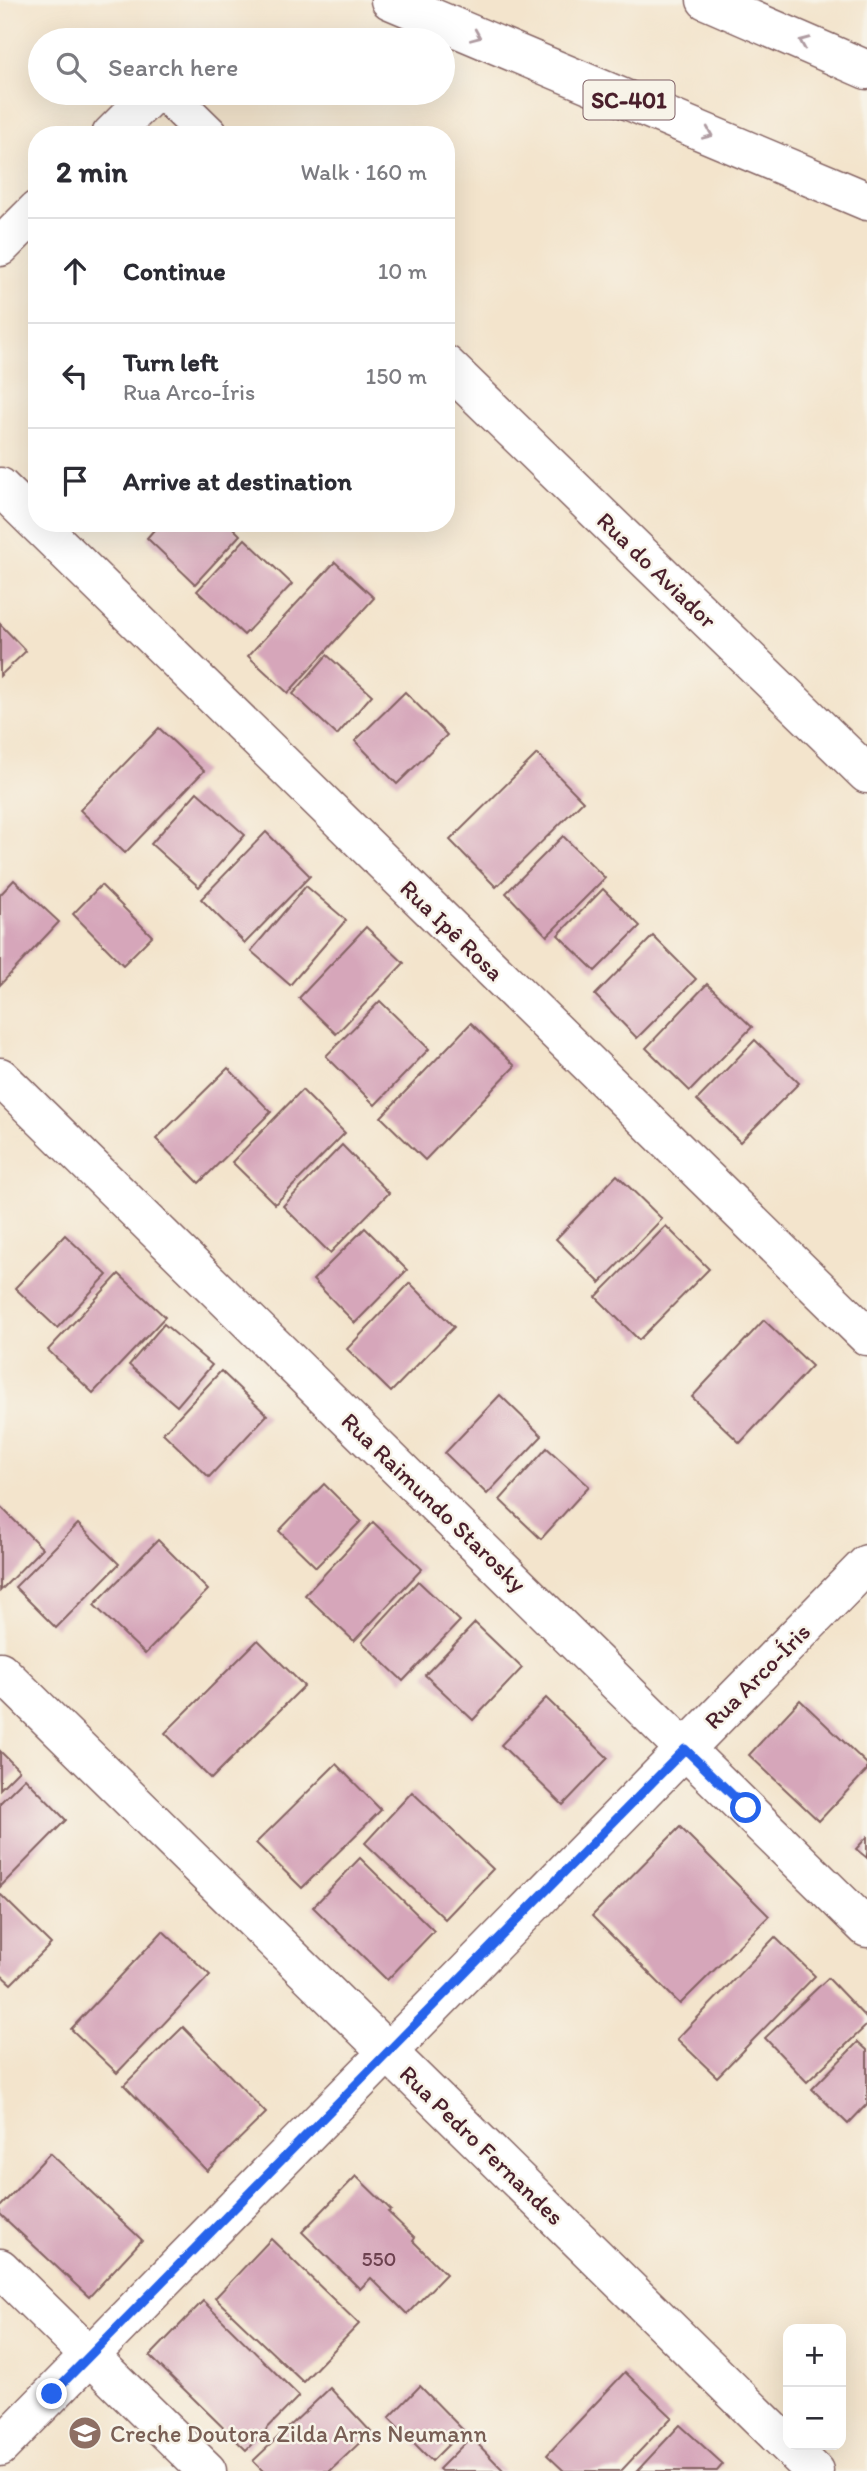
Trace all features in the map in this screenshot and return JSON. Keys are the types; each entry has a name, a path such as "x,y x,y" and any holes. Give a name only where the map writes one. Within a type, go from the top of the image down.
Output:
{"main road":[{"name":"SC-401","path":"390,0 867,201"},
{"path":"706,0 867,69"},
{"path":"120,126 141,105"},
{"path":"178,105 200,126"},
{"path":"0,247 28,219"},
{"name":"Rua do Aviador","path":"455,374 867,774"},
{"name":"Rua Ipê Rosa","path":"0,487 28,514"},
{"name":"Rua Ipê Rosa","path":"46,532 867,1336"},
{"name":"Rua Raimundo Starosky","path":"0,1077 867,1928"},
{"name":"Rua Arco-Íris","path":"0,2447 867,1564"},
{"name":"Rua Pedro Fernandes","path":"0,1671 814,2471"},
{"path":"0,2268 207,2471"}],"building":[{"path":"152,532 237,532 240,535 195,584 147,538"},
{"path":"245,539 292,584 244,635 197,591"},
{"path":"335,562 374,598 288,693 248,656"},
{"path":"0,624 26,651 0,676"},
{"path":"327,655 372,695 337,735 293,694"},
{"path":"405,692 447,735 397,784 355,741"},
{"path":"159,728 204,771 125,853 80,810"},
{"path":"537,754 583,801 496,887 450,840"},
{"path":"197,792 245,835 199,887 151,844"},
{"path":"266,832 310,876 245,943 201,899"},
{"path":"563,836 605,878 547,936 506,893"},
{"path":"14,880 59,922 0,985 0,895"},
{"path":"101,885 152,936 123,965 73,914"},
{"path":"306,886 346,920 290,985 251,951"},
{"path":"603,889 640,926 595,971 558,935"},
{"path":"366,927 404,963 336,1034 299,998"},
{"path":"653,936 696,979 637,1038 595,995"},
{"path":"707,984 752,1027 690,1091 646,1048"},
{"path":"380,1001 429,1049 375,1105 326,1056"},
{"path":"471,1023 515,1066 425,1160 381,1117"},
{"path":"755,1040 799,1083 740,1142 697,1100"},
{"path":"228,1068 271,1112 199,1183 156,1139"},
{"path":"302,1090 345,1133 275,1204 232,1162"},
{"path":"342,1145 389,1193 330,1253 283,1206"},
{"path":"617,1175 662,1219 600,1283 556,1239"},
{"path":"666,1226 709,1269 639,1340 596,1297"},
{"path":"365,1228 407,1270 355,1323 313,1280"},
{"path":"65,1235 107,1275 57,1328 15,1288"},
{"path":"119,1274 165,1317 93,1393 48,1350"},
{"path":"410,1283 454,1327 391,1392 347,1349"},
{"path":"764,1320 812,1366 740,1443 692,1397"},
{"path":"164,1324 212,1365 177,1406 129,1365"},
{"path":"221,1371 267,1415 209,1477 163,1433"},
{"path":"500,1395 542,1436 487,1494 445,1453"},
{"path":"547,1448 589,1486 541,1539 500,1500"},
{"path":"324,1484 361,1521 316,1567 279,1531"},
{"path":"0,1506 42,1548 0,1591"},
{"path":"373,1522 422,1569 354,1641 305,1595"},
{"path":"78,1524 119,1564 56,1628 15,1587"},
{"path":"158,1540 208,1590 145,1654 94,1605"},
{"path":"418,1581 460,1621 403,1681 362,1642"},
{"path":"475,1623 522,1668 473,1720 425,1675"},
{"path":"258,1640 304,1686 211,1779 165,1733"},
{"path":"546,1698 608,1758 563,1805 501,1745"},
{"path":"800,1700 867,1764 867,1770 819,1821 749,1755"},
{"path":"0,1751 19,1770 0,1789"},
{"path":"336,1764 381,1810 302,1888 256,1843"},
{"path":"25,1778 66,1820 0,1887 0,1803"},
{"path":"412,1792 493,1869 445,1919 365,1843"},
{"path":"680,1827 769,1916 680,2004 592,1916"},
{"path":"867,1837 867,1858 856,1849"},
{"path":"360,1858 434,1931 387,1980 313,1907"},
{"path":"0,1894 51,1944 11,1984 0,1974"},
{"path":"163,1931 210,1975 117,2073 71,2029"},
{"path":"775,1937 815,1976 717,2077 677,2039"},
{"path":"828,1978 867,2019 867,2025 807,2082 765,2038"},
{"path":"183,2027 266,2113 207,2171 124,2085"},
{"path":"858,2042 867,2050 867,2104 848,2124 812,2089"},
{"path":"50,2153 142,2240 89,2297 0,2214 0,2207"},
{"path":"356,2176 391,2210 388,2212 446,2274 407,2314 371,2278 360,2289 302,2232"},
{"path":"271,2239 359,2324 303,2382 215,2298"},
{"path":"203,2301 299,2396 246,2450 150,2356"},
{"path":"625,2372 672,2417 621,2471 564,2471 547,2455"},
{"path":"420,2386 463,2430 432,2461 389,2418"},
{"path":"330,2388 371,2432 330,2471 263,2471 253,2461"},
{"path":"680,2425 723,2464 717,2471 637,2471"},
{"path":"471,2437 504,2471 439,2469"}],"place":[{"name":"Creche Doutora Zilda Arns Neumann","path":"85,2433"}],"route":[{"path":"52,2394 685,1749 746,1808"}]}
